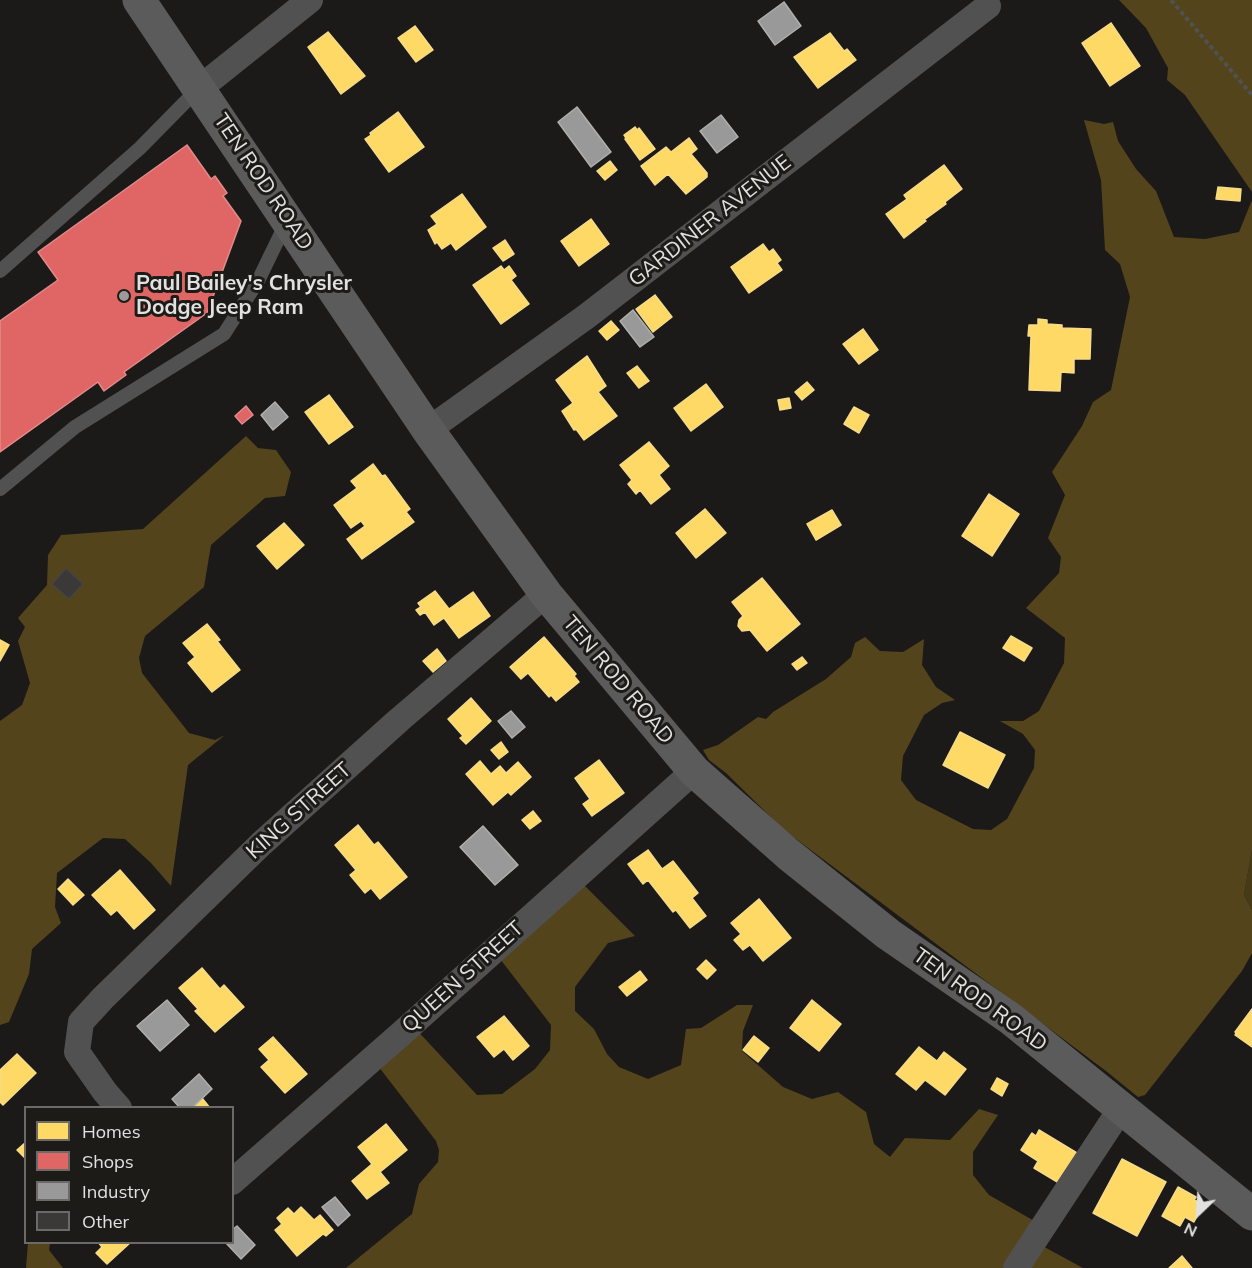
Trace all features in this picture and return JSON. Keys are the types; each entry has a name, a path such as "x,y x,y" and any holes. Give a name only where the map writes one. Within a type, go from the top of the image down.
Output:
{"main road":[{"name":"TEN ROD ROAD","path":"139,0 428,430 546,594 694,771 788,854 888,934 1011,1019 1252,1214"}],"street":[{"path":"200,88 310,0"},
{"name":"GARDINER AVENUE","path":"428,430 587,315 988,6"},
{"name":"KING STREET","path":"118,1106 105,1092 77,1052 81,1022 261,844 399,720 546,594"},
{"name":"QUEEN STREET","path":"234,1180 694,771"},
{"path":"1016,1268 1122,1107"}],"lane":[{"path":"0,271 140,148 200,88"},
{"path":"0,489 75,428 224,334 258,280 288,220"}],"path":[{"path":"1171,0 1252,95"}],"shaded area":[{"path":"1119,0 1252,0 1252,192 1185,95 1167,80 1168,68 1146,28"},
{"path":"1084,120 1104,124 1113,122 1118,141 1136,169 1156,191 1174,237 1205,239 1239,232 1252,200 1252,850 1244,895 1252,910 1252,953 1242,971 1145,1095 1138,1097 784,830 726,773 709,760 703,750 718,745 758,717 766,719 773,712 826,679 851,657 855,643 865,637 880,651 903,652 924,639 922,665 936,687 955,700 942,703 924,715 903,756 901,780 916,800 973,829 991,830 1007,819 1034,768 1035,750 1023,734 1000,721 1023,721 1039,711 1064,663 1065,638 1026,608 1059,573 1061,557 1048,538 1065,495 1052,472 1082,426 1093,402 1111,390 1130,297 1120,264 1105,250 1101,180"},
{"path":"246,436 258,448 276,450 291,472 285,496 265,498 211,545 204,587 145,636 139,658 142,673 189,733 215,740 225,735 188,765 171,886 125,839 103,838 57,873 55,907 61,923 32,949 29,974 9,1022 0,1025 0,721 22,705 30,683 18,641 25,627 18,618 47,585 48,555 61,535 143,529"},
{"path":"1252,850 1252,910 1244,895"},
{"path":"578,879 635,936 608,943 575,987 575,1011 594,1029 607,1054 619,1067 648,1079 681,1065 686,1029 701,1028 737,1005 753,1005 743,1031 742,1051 783,1087 812,1099 838,1092 866,1112 874,1144 890,1157 905,1138 950,1140 979,1109 998,1115 973,1152 973,1175 989,1195 1043,1226 1037,1243 1083,1268 346,1268 412,1214 419,1184 438,1162 439,1150 436,1141 375,1062 414,1027 477,1095 502,1094 535,1069 550,1050 551,1025 497,955"},
{"path":"28,1244 50,1244 49,1250 63,1268 26,1268"}],"building: Homes":[{"path":"1111,23 1140,66 1110,86 1082,43"},
{"path":"415,26 433,50 416,62 398,38"},
{"path":"328,32 365,76 341,94 308,47"},
{"path":"830,33 844,51 847,49 856,60 818,88 794,57"},
{"path":"398,112 424,147 389,172 365,139"},
{"path":"635,127 637,130 639,128 655,149 640,160 624,135"},
{"path":"689,138 697,149 691,154 707,173 707,177 686,194 668,174 655,185 641,166 666,147 671,152"},
{"path":"610,161 617,170 605,180 597,171"},
{"path":"944,165 962,189 904,238 886,214 907,199 904,195"},
{"path":"1218,187 1241,189 1240,201 1216,199"},
{"path":"462,194 486,227 456,250 451,243 442,249 437,242 435,244 428,230 437,224 431,216"},
{"path":"591,219 609,244 579,266 561,241"},
{"path":"505,240 514,254 503,261 493,248"},
{"path":"763,244 769,252 773,249 781,260 777,263 782,270 749,293 731,267"},
{"path":"501,266 504,270 509,266 516,276 511,280 529,304 501,324 473,285"},
{"path":"655,295 672,317 653,332 636,309"},
{"path":"1038,319 1047,320 1047,324 1062,325 1062,328 1091,329 1090,359 1074,359 1074,373 1061,372 1060,391 1029,390 1031,336 1028,336 1029,325 1038,325"},
{"path":"611,321 619,330 607,340 599,331"},
{"path":"863,329 878,350 859,364 843,344"},
{"path":"587,356 606,386 598,392 617,416 584,440 576,429 574,430 562,411 573,403 556,380"},
{"path":"637,366 649,381 639,388 627,373"},
{"path":"807,382 814,390 802,400 795,392"},
{"path":"706,384 723,407 691,431 674,408"},
{"path":"329,395 353,427 329,444 305,412"},
{"path":"789,398 791,408 780,410 778,400"},
{"path":"854,407 869,415 859,433 844,424"},
{"path":"649,442 669,466 659,475 670,489 651,504 640,490 636,494 628,484 632,480 620,465"},
{"path":"373,464 382,476 385,475 410,509 406,512 414,522 362,559 347,539 365,526 361,521 351,528 334,505 357,488 351,481"},
{"path":"989,494 1019,514 992,556 962,536"},
{"path":"705,509 726,533 696,558 676,533"},
{"path":"832,510 841,525 816,540 807,524"},
{"path":"284,523 304,545 277,569 257,546"},
{"path":"762,578 800,624 767,651 750,630 742,631 738,626 743,616 732,602"},
{"path":"435,591 449,609 473,592 490,616 459,638 444,618 434,625 425,612 420,615 416,610 421,607 418,603"},
{"path":"207,624 240,670 212,692 188,663 195,657 183,643"},
{"path":"1011,636 1032,648 1024,661 1003,648"},
{"path":"544,637 576,674 574,676 579,682 556,701 551,695 549,697 528,673 521,679 510,667"},
{"path":"0,640 9,645 0,661"},
{"path":"437,649 446,661 433,672 423,661"},
{"path":"802,657 807,663 797,670 792,664"},
{"path":"471,698 491,721 466,744 460,738 463,736 448,719"},
{"path":"960,732 1005,755 988,788 943,765"},
{"path":"501,742 508,752 499,759 491,750"},
{"path":"599,760 624,793 592,816 583,804 590,799 575,778"},
{"path":"480,761 491,774 500,766 506,773 518,762 531,777 511,795 508,792 493,805 466,774"},
{"path":"533,811 541,821 530,829 522,820"},
{"path":"358,825 374,845 378,842 407,877 380,899 371,888 365,893 350,875 356,870 335,845"},
{"path":"648,850 662,869 673,861 698,893 692,898 706,916 690,928 676,910 673,912 648,880 643,884 628,864"},
{"path":"120,870 155,910 134,929 117,910 111,915 92,895"},
{"path":"68,879 84,895 73,905 58,889"},
{"path":"759,899 791,938 763,961 750,945 743,950 734,940 741,934 731,923"},
{"path":"706,960 716,970 707,979 697,969"},
{"path":"202,968 220,989 224,985 244,1007 215,1032 195,1011 198,1009 179,988"},
{"path":"640,971 647,980 627,996 619,987"},
{"path":"812,1000 841,1024 819,1051 790,1028"},
{"path":"1252,1009 1252,1047 1235,1035 1235,1032"},
{"path":"504,1016 529,1046 513,1060 504,1049 494,1057 477,1037"},
{"path":"754,1036 769,1048 758,1062 743,1050"},
{"path":"273,1037 307,1074 285,1093 261,1067 269,1060 259,1049"},
{"path":"919,1047 937,1061 944,1052 966,1069 945,1095 925,1080 916,1090 896,1074"},
{"path":"17,1054 36,1073 3,1105 0,1102 0,1070"},
{"path":"997,1078 1008,1084 1002,1096 991,1089"},
{"path":"202,1098 208,1106 194,1106"},
{"path":"386,1124 407,1150 380,1172 389,1183 367,1199 352,1181 372,1164 358,1147"},
{"path":"1039,1130 1077,1153 1059,1183 1034,1168 1038,1161 1021,1150 1032,1133 1036,1136"},
{"path":"24,1144 24,1157 17,1150"},
{"path":"1122,1159 1166,1182 1137,1236 1093,1213"},
{"path":"1178,1187 1196,1197 1194,1200 1203,1204 1194,1222 1185,1217 1180,1226 1162,1216"},
{"path":"301,1207 314,1220 320,1215 333,1230 326,1236 323,1234 297,1256 275,1230 282,1224 277,1218 288,1208 294,1214"},
{"path":"100,1244 129,1244 107,1264 96,1253 102,1247"},
{"path":"1182,1256 1192,1268 1169,1268"}],"building: Shops":[{"name":"Paul Bailey's Chrysler Dodge Jeep Ram","path":"187,145 211,179 215,176 227,193 223,196 241,221 207,313 124,372 126,375 104,391 98,382 0,452 0,321 58,280 38,252"},
{"path":"246,406 253,415 242,424 235,416"}],"building: Industry":[{"path":"784,2 801,26 775,45 758,21"},
{"path":"577,107 611,152 591,167 558,122"},
{"path":"721,115 738,137 717,153 700,131"},
{"path":"633,310 654,337 640,347 620,321"},
{"path":"275,402 288,417 273,430 261,415"},
{"path":"511,711 525,727 512,738 498,721"},
{"path":"483,826 518,865 495,885 460,847"},
{"path":"167,1000 189,1025 160,1051 137,1026"},
{"path":"199,1074 212,1089 194,1106 178,1106 172,1099"},
{"path":"335,1197 350,1215 338,1226 322,1207"},
{"path":"237,1226 255,1245 241,1259 227,1244 234,1244 234,1228"}],"building: Other":[{"path":"66,568 83,584 69,599 52,584"}],"place":[{"name":"Paul Bailey's Chrysler Dodge Jeep Ram","path":"124,296"}]}
